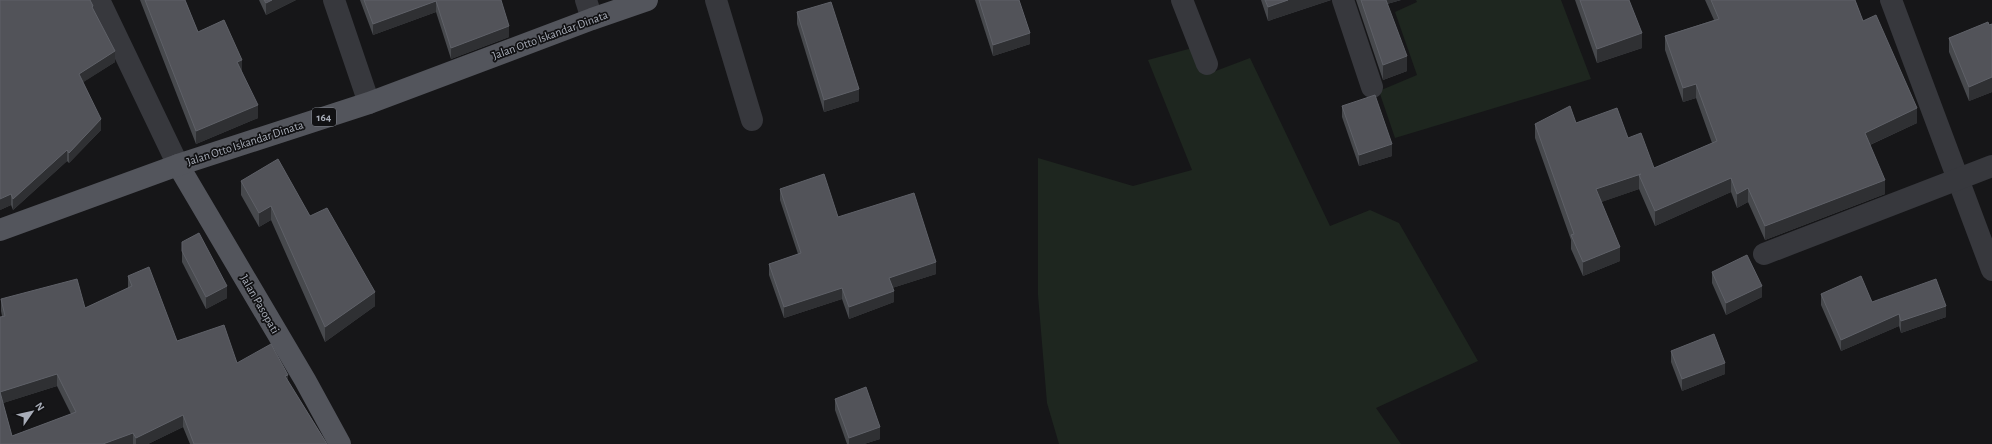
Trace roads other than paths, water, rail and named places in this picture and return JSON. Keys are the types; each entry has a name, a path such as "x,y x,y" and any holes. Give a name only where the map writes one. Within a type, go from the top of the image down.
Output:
{"main road":[{"name":"Jalan Otto Iskandar Dinata","path":"0,230 178,165 369,103 589,9 647,0"},
{"name":"Jalan Pasopati","path":"178,165 305,380 340,444"}],"street":[{"path":"99,0 178,165"},
{"path":"334,0 369,103"},
{"path":"716,0 752,120"},
{"path":"1182,0 1207,64"},
{"path":"1343,0 1372,87"},
{"path":"1890,0 1959,179 1992,270"},
{"path":"1764,254 1992,166"}]}
